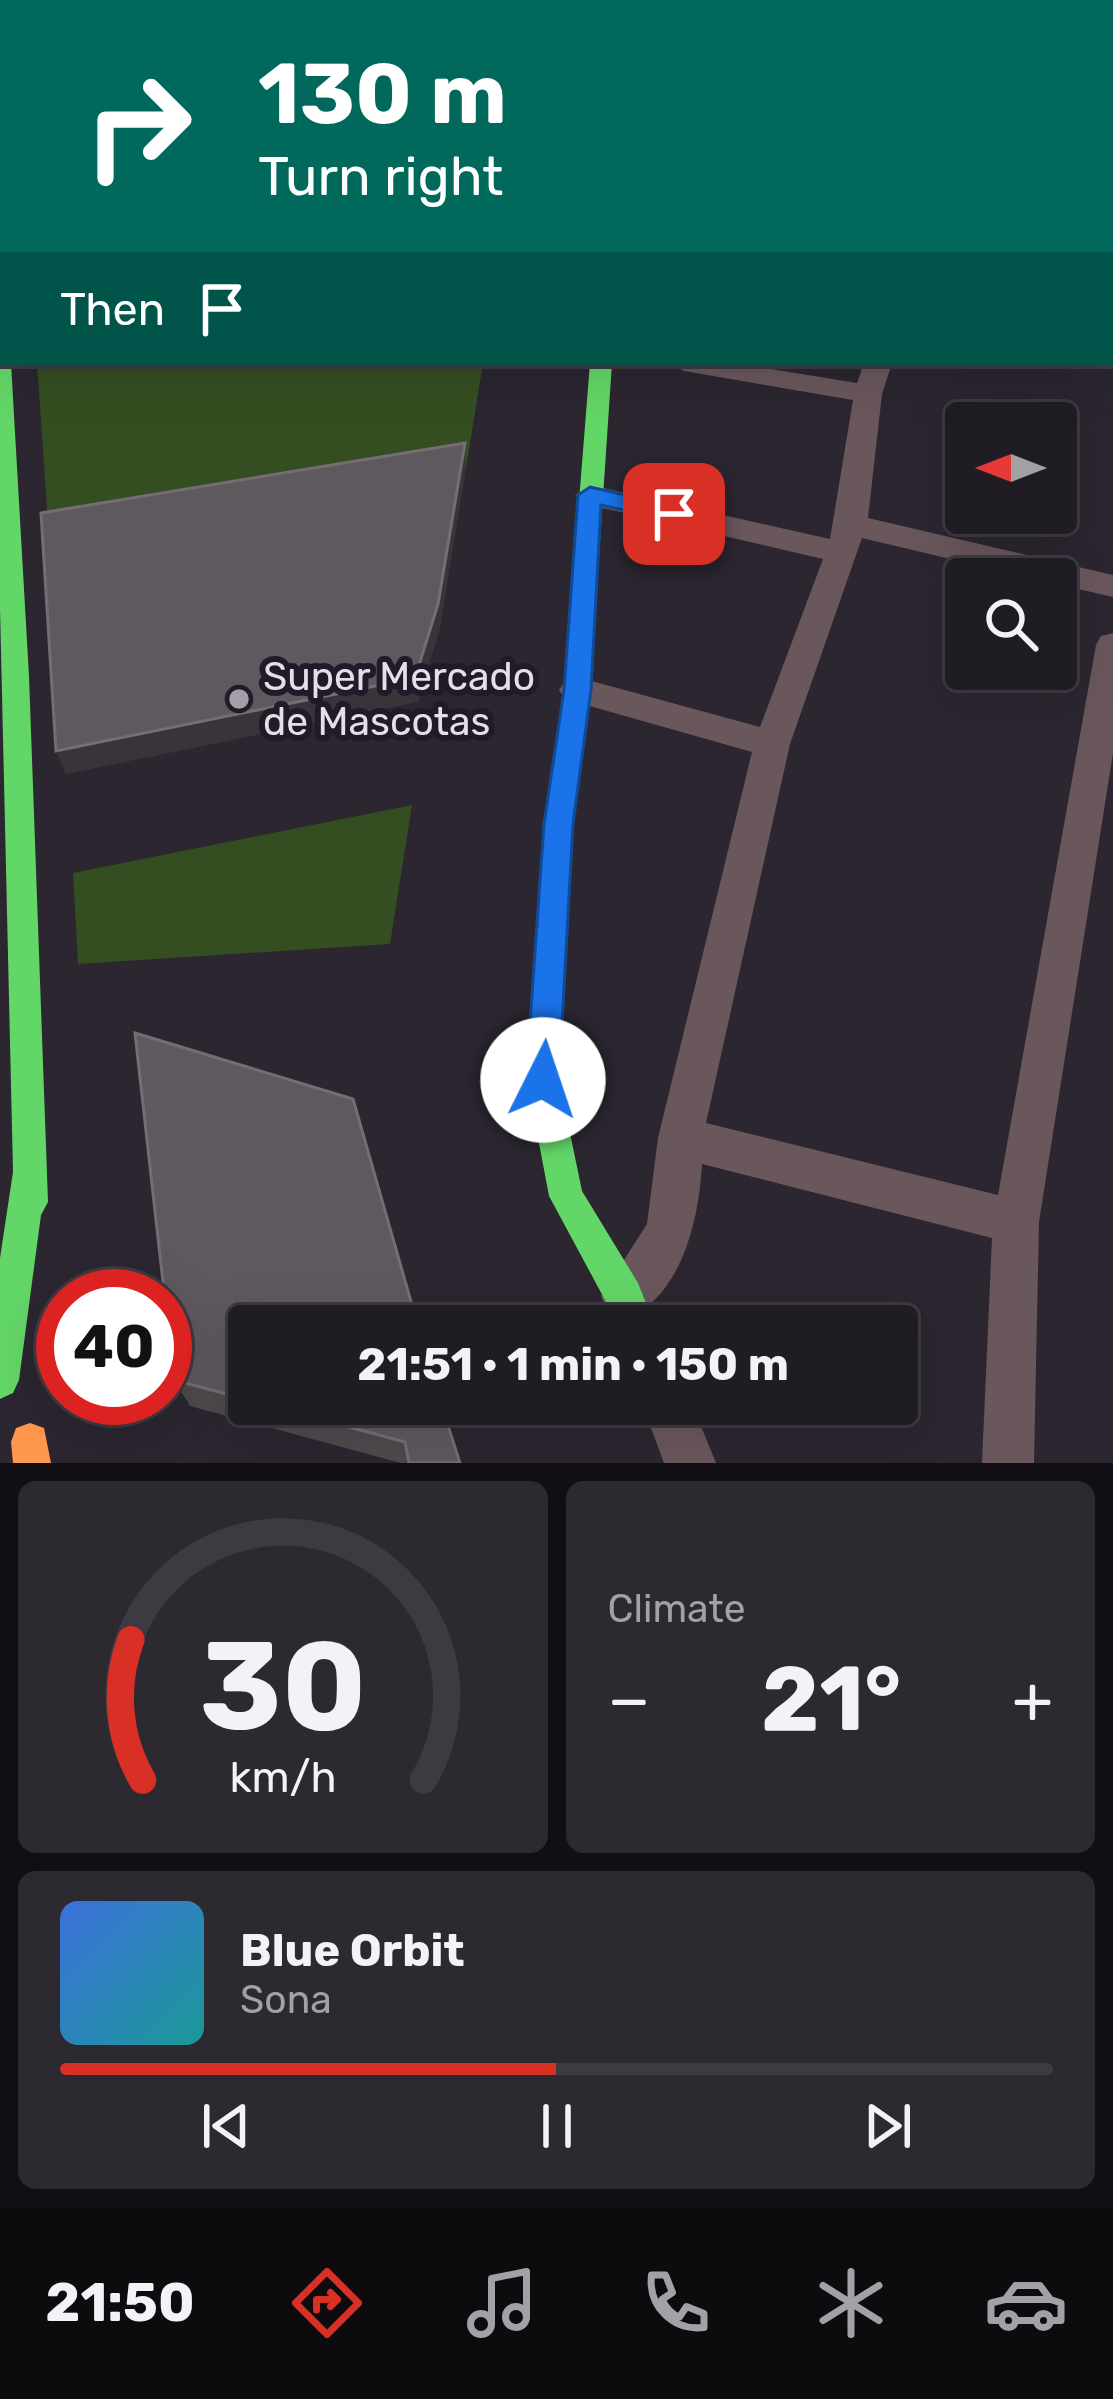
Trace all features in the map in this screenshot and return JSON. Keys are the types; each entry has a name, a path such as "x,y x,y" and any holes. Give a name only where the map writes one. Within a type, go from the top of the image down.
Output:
{"main road":[{"path":"0,366 12,944 31,1166 30,1373"},
{"path":"601,366 577,690 559,824 543,1080 566,1196 628,1305"},
{"path":"0,1381 31,1166"}],"street":[{"path":"634,1305 667,1242 680,1185 680,1138 772,744 846,539 873,378 722,366"},
{"path":"590,495 1113,586"},
{"path":"1008,1463 1016,1222 1113,645"},
{"path":"577,690 772,744"},
{"path":"680,1138 1016,1222"},
{"path":"675,1425 690,1463"}],"green space":[{"path":"37,366 483,366 466,468 49,538"},
{"path":"412,805 390,944 78,964 73,873"}],"building":[{"path":"465,443 438,604 415,678 56,751 41,513"},
{"path":"135,1033 353,1099 412,1305 228,1305 228,1394 192,1385 192,1269 162,1269"},
{"path":"341,1425 448,1425 460,1463 409,1463 405,1442"}],"traffic: fast":[{"path":"0,366 16,676 31,1202"},
{"path":"601,366 577,690 559,824 543,1080 566,1196 629,1305"},
{"path":"0,1380 31,1166"}],"traffic: slow":[{"path":"30,1442 32,1463"}],"place":[{"name":"Super Mercado de Mascotas","path":"239,699"}],"route":[{"path":"543,1080 559,824 577,690 590,495 674,514"}]}
